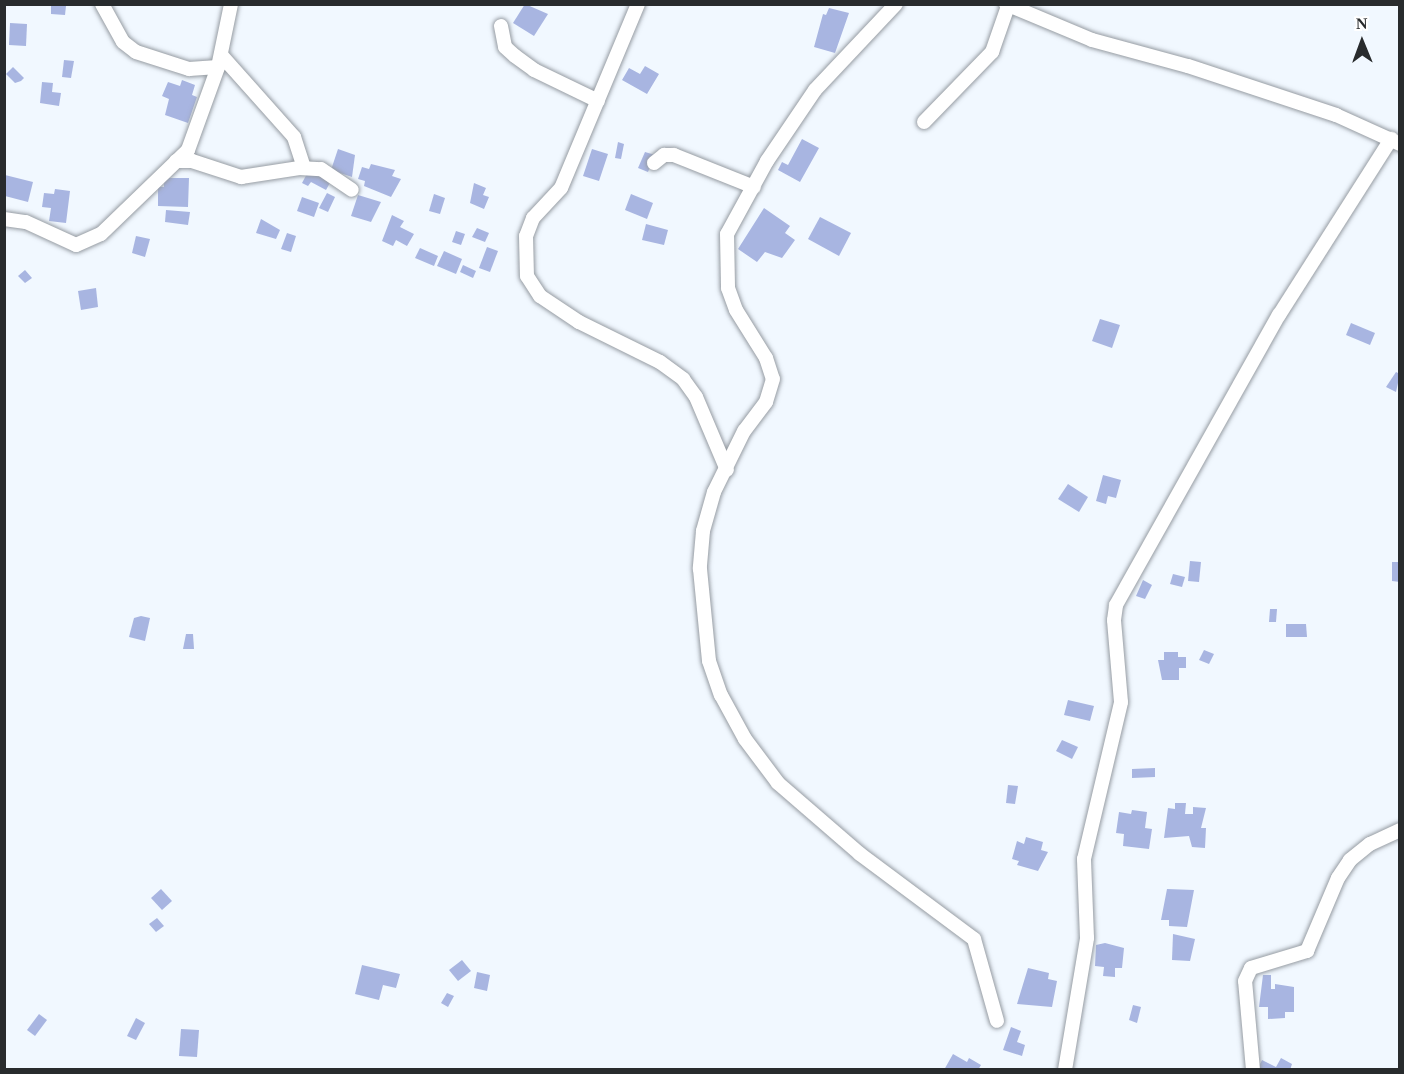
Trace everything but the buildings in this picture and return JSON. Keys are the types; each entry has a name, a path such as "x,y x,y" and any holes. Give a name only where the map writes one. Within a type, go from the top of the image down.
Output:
{"street":[{"path":"102,4 123,42 136,52 189,69 220,61"},
{"path":"4,219 26,222 76,245 101,234 188,150 220,61 231,4"},
{"path":"638,4 561,188 532,218 526,236 527,276 540,296 579,322 660,362 683,379 696,397 727,470"},
{"path":"896,4 815,90 727,234 725,268 736,310 766,358 773,379 766,402 744,431 727,470 714,492 701,544 709,661 721,695 745,739 778,783 860,854 974,939 996,1021"},
{"path":"924,122 992,52 1007,5 1092,40 1188,66 1336,115 1395,141 1279,315 1116,605 1114,620 1121,702 1083,860 1087,938 1065,1070"},
{"path":"501,26 505,47 515,56 534,70 598,101"},
{"path":"220,61 294,137 304,168"},
{"path":"654,163 664,155 674,155 754,188"},
{"path":"176,161 252,178 304,168 321,169 352,190"},
{"path":"1253,1070 1245,981 1251,968 1307,951 1338,878 1350,860 1370,844 1400,830"}]}
